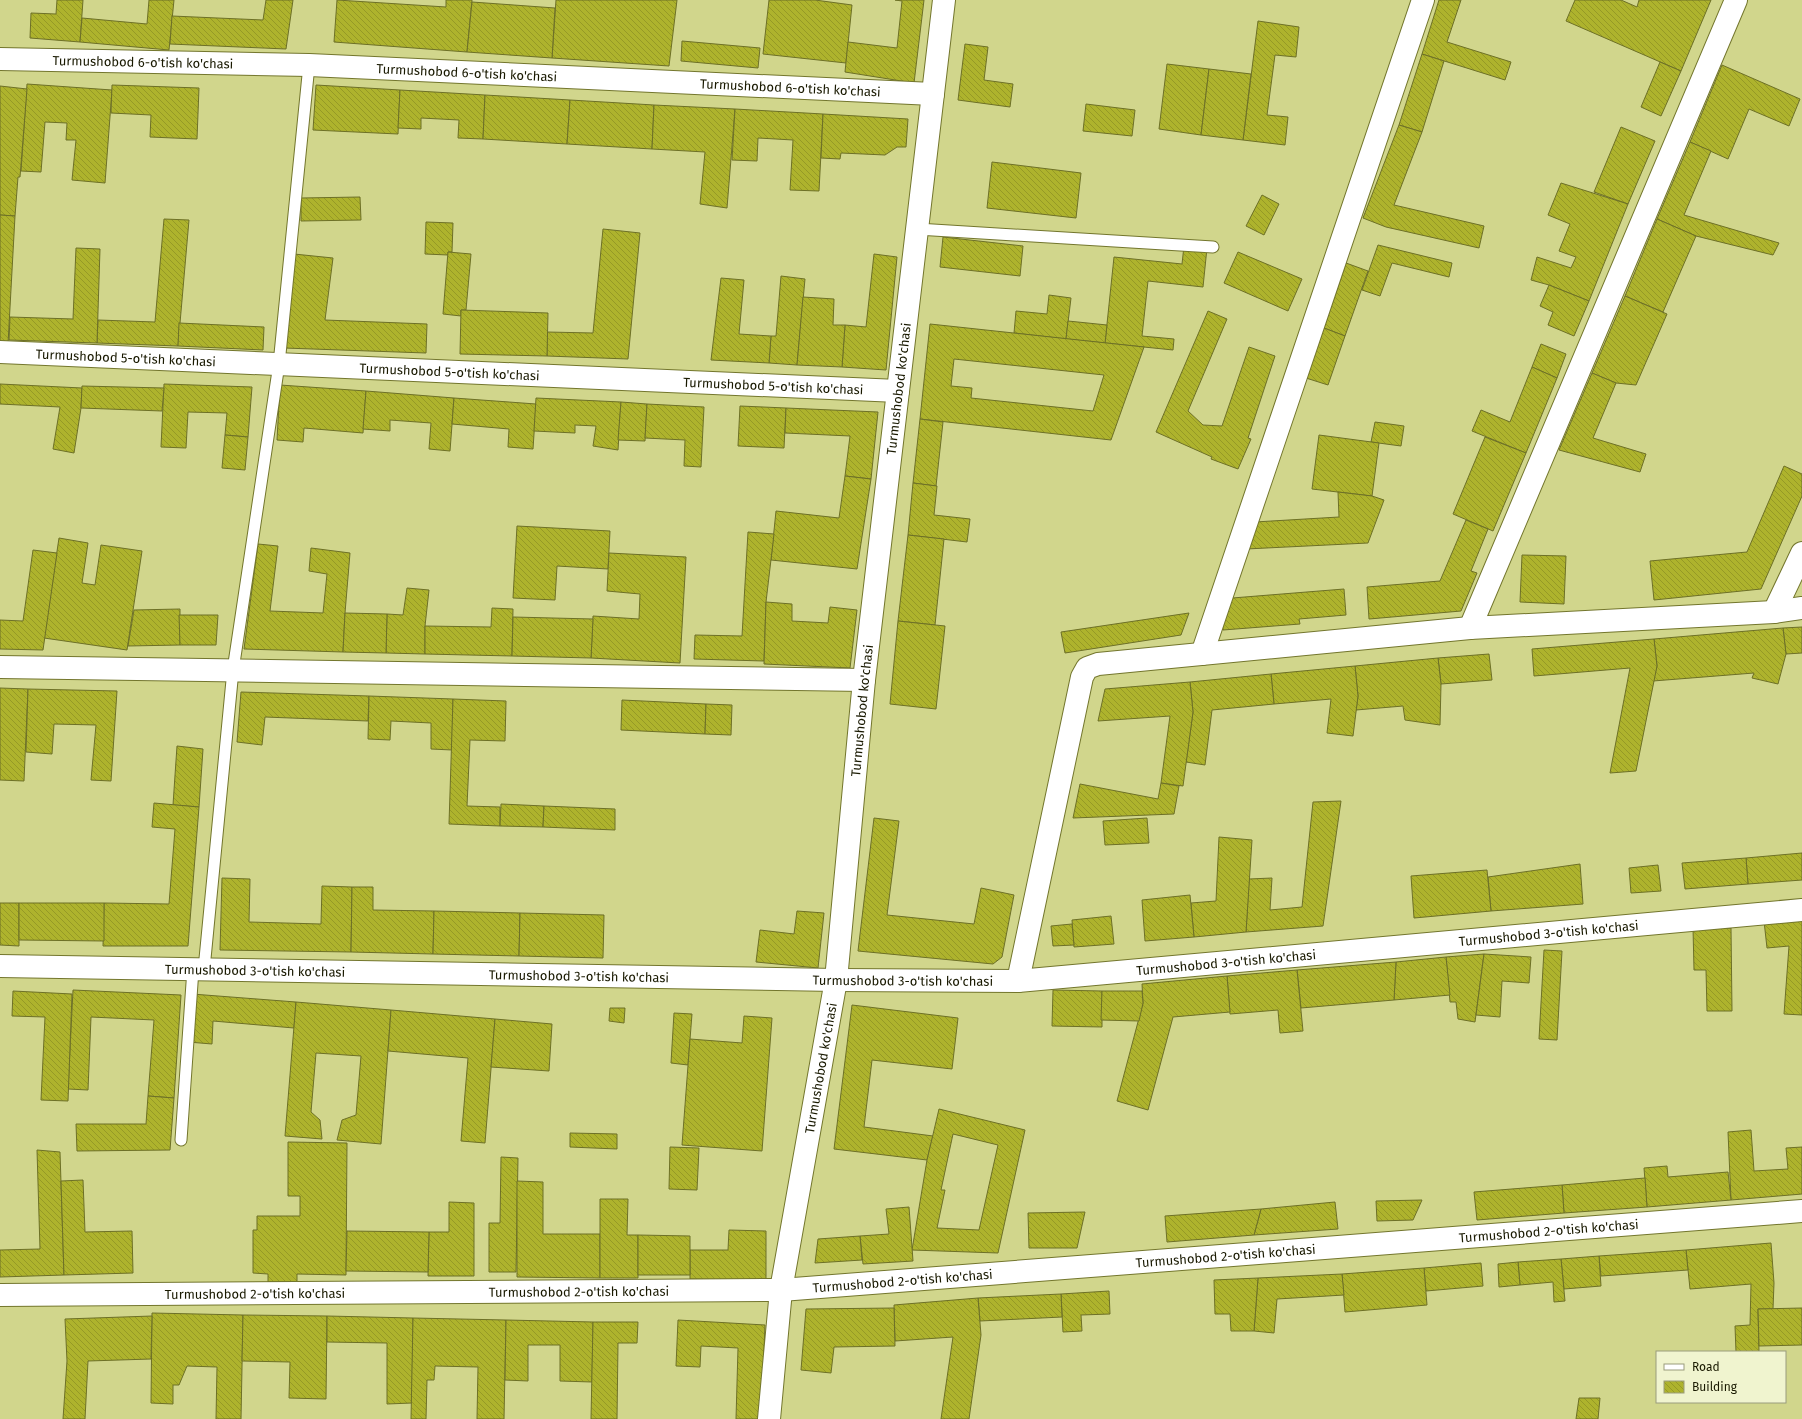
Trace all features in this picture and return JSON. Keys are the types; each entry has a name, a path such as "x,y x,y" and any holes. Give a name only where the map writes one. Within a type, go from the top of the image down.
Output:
{"street":[{"name":"Turmushobod ko'chasi","path":"769,1419 782,1290 836,980 864,680 944,0"},
{"path":"1202,654 1423,0"},
{"path":"1470,628 1736,0"},
{"name":"Turmushobod 6-o'tish ko'chasi","path":"0,59 309,65 933,94"},
{"name":"Turmushobod 5-o'tish ko'chasi","path":"0,352 898,391"},
{"path":"1774,612 1802,553"},
{"path":"1018,981 1082,677 1087,668 1098,664 1470,628 1774,612 1802,608"},
{"path":"0,667 864,680"},
{"name":"Turmushobod 3-o'tish ko'chasi","path":"0,966 836,980 1018,981 1802,910"},
{"name":"Turmushobod 2-o'tish ko'chasi","path":"0,1295 782,1290 1802,1211"}],"lane":[{"path":"181,1140 198,969 234,670 279,364 309,65"},
{"path":"917,229 1213,248"}],"building":[{"path":"57,0 83,0 80,42 30,38 31,13 56,14"},
{"path":"149,0 174,0 169,50 80,42 82,18 147,24"},
{"path":"266,0 293,0 286,49 170,44 172,16 263,20"},
{"path":"337,0 446,7 446,0 472,0 467,52 334,42"},
{"path":"556,0 677,0 669,66 552,58"},
{"path":"769,0 815,0 852,5 846,63 763,54"},
{"path":"895,0 924,0 914,83 845,72 848,42 897,48 902,1"},
{"path":"1439,0 1461,0 1447,42 1511,62 1505,80 1422,54"},
{"path":"1575,0 1621,0 1637,7 1639,0 1711,0 1681,71 1566,21"},
{"path":"472,2 555,8 552,58 467,52"},
{"path":"1258,21 1299,27 1296,57 1275,55 1267,115 1288,117 1285,145 1243,140"},
{"path":"682,41 760,48 758,68 681,61"},
{"path":"965,44 988,47 984,80 1013,84 1010,107 958,100"},
{"path":"1422,54 1444,61 1422,132 1399,125"},
{"path":"1660,62 1681,71 1661,116 1641,107"},
{"path":"1167,64 1209,69 1201,135 1159,129"},
{"path":"1722,65 1800,99 1789,126 1749,109 1728,159 1690,142"},
{"path":"1209,69 1251,74 1243,140 1201,135"},
{"path":"27,84 112,90 105,183 72,180 76,140 66,140 67,123 45,122 41,172 21,171"},
{"path":"112,85 199,88 197,139 150,137 151,115 111,113"},
{"path":"316,85 400,90 398,134 313,130"},
{"path":"0,86 27,89 20,177 18,177 15,216 0,215"},
{"path":"400,90 485,95 483,139 458,138 459,120 421,118 421,129 398,128"},
{"path":"485,95 570,100 567,144 483,139"},
{"path":"570,100 654,105 652,149 567,144"},
{"path":"1086,104 1135,110 1132,136 1083,131"},
{"path":"654,105 735,109 727,208 700,204 705,152 652,149"},
{"path":"735,109 823,114 819,191 790,190 793,140 758,138 757,161 732,160"},
{"path":"823,114 908,119 906,147 897,147 885,155 841,153 840,159 821,158"},
{"path":"1399,125 1422,132 1394,205 1484,226 1479,248 1386,227 1363,218"},
{"path":"1621,127 1655,141 1628,204 1594,192"},
{"path":"1690,142 1711,151 1684,215 1779,243 1773,255 1696,236 1657,219"},
{"path":"992,162 1081,173 1076,218 987,208"},
{"path":"1561,183 1628,204 1589,301 1549,285 1531,280 1537,257 1571,268 1576,257 1559,251 1570,224 1548,215"},
{"path":"1262,195 1279,204 1264,235 1246,226"},
{"path":"360,197 361,220 301,221 301,198"},
{"path":"0,215 15,216 8,344 0,343"},
{"path":"164,219 189,220 178,346 97,343 98,320 155,322"},
{"path":"1657,219 1696,236 1663,312 1625,296"},
{"path":"426,222 453,223 452,252 448,252 448,255 425,254"},
{"path":"603,229 640,233 628,359 547,356 547,332 593,333"},
{"path":"943,237 1023,246 1020,276 940,267"},
{"path":"1378,245 1452,263 1449,277 1392,263 1380,296 1362,290"},
{"path":"1184,246 1207,248 1203,287 1148,281 1142,336 1174,339 1173,350 1105,343 1114,257 1182,264"},
{"path":"76,248 100,249 97,343 9,340 10,317 73,319"},
{"path":"448,252 471,254 466,310 461,310 461,316 443,314"},
{"path":"1238,252 1302,279 1288,311 1224,283"},
{"path":"294,254 333,258 325,320 427,324 426,353 284,348"},
{"path":"874,254 897,257 886,370 842,367 845,325 866,327"},
{"path":"1346,263 1368,271 1345,336 1324,328"},
{"path":"781,276 805,279 797,365 769,363 771,336 776,336"},
{"path":"721,278 744,280 739,334 771,336 769,363 711,360"},
{"path":"1549,285 1589,301 1574,336 1548,325 1553,312 1540,306"},
{"path":"1049,295 1071,298 1066,339 1014,333 1016,311 1047,314"},
{"path":"1625,296 1667,314 1636,385 1616,383 1592,373"},
{"path":"803,297 834,299 833,325 845,325 842,367 797,365"},
{"path":"461,310 548,313 547,356 460,354"},
{"path":"1208,311 1227,319 1188,411 1203,425 1222,426 1249,347 1275,356 1248,438 1251,439 1238,469 1211,459 1212,457 1156,432"},
{"path":"1068,321 1107,325 1105,343 1066,339"},
{"path":"179,323 264,327 263,350 178,346"},
{"path":"930,324 1144,347 1111,440 920,419","holes":["954,359 1104,375 1093,411 971,398 972,388 951,386"]},
{"path":"1324,328 1345,336 1328,385 1306,378"},
{"path":"1541,344 1566,354 1557,378 1532,367"},
{"path":"1532,367 1557,378 1526,453 1472,431 1481,410 1510,422"},
{"path":"1592,373 1616,383 1593,438 1646,454 1640,472 1559,450"},
{"path":"0,384 82,388 81,408 74,453 53,449 60,407 0,404"},
{"path":"164,384 252,387 248,437 225,435 227,413 188,412 186,448 161,447"},
{"path":"280,385 366,391 363,433 304,428 303,442 277,440"},
{"path":"82,386 164,388 162,411 81,408"},
{"path":"366,391 454,398 450,451 429,449 431,423 390,420 390,431 363,429"},
{"path":"454,398 536,404 533,449 508,447 509,429 452,424"},
{"path":"536,398 621,402 618,450 593,446 596,426 575,425 575,433 534,431"},
{"path":"621,402 647,404 645,441 618,440"},
{"path":"647,404 704,407 701,467 684,466 685,440 645,438"},
{"path":"740,406 786,408 784,448 738,446"},
{"path":"786,408 878,412 871,479 845,476 850,436 785,433"},
{"path":"920,419 943,422 936,486 913,483"},
{"path":"1375,422 1404,426 1401,446 1371,442"},
{"path":"225,435 248,437 245,470 222,468"},
{"path":"1319,435 1379,443 1372,496 1312,489"},
{"path":"1485,437 1526,453 1493,531 1453,514"},
{"path":"1784,466 1802,474 1802,496 1761,589 1654,600 1650,561 1747,552"},
{"path":"845,476 871,479 857,569 771,560 776,511 839,518"},
{"path":"913,483 937,486 934,515 970,519 967,542 908,535"},
{"path":"1338,492 1372,496 1384,500 1368,543 1246,549 1255,522 1339,517"},
{"path":"1466,520 1488,529 1471,571 1477,573 1461,611 1369,619 1367,587 1440,581"},
{"path":"517,526 610,531 608,569 557,566 555,600 513,598"},
{"path":"748,532 774,534 766,602 764,661 694,659 695,635 742,636"},
{"path":"908,535 944,539 935,625 898,621"},
{"path":"59,538 88,543 82,583 95,585 101,545 142,551 127,650 44,638"},
{"path":"258,544 278,546 270,611 323,613 327,574 309,571 311,548 350,553 343,652 244,649"},
{"path":"33,550 57,553 43,650 0,649 0,620 23,621"},
{"path":"609,553 686,557 680,663 591,658 593,616 639,619 640,594 607,591"},
{"path":"1522,555 1566,556 1564,604 1520,602"},
{"path":"407,588 429,590 425,626 425,654 386,653 387,614 403,615"},
{"path":"1344,589 1346,615 1299,619 1300,624 1223,630 1220,599"},
{"path":"766,602 792,604 792,621 828,623 830,607 857,610 850,668 764,664"},
{"path":"492,608 513,609 512,656 425,654 425,626 491,627"},
{"path":"180,609 180,645 128,646 134,610"},
{"path":"345,613 387,614 386,653 343,652"},
{"path":"1189,613 1181,635 1065,653 1061,632"},
{"path":"179,615 218,615 216,645 180,645"},
{"path":"513,617 593,619 591,658 512,656"},
{"path":"898,621 945,626 936,709 890,704"},
{"path":"1802,627 1802,653 1786,654 1783,628"},
{"path":"1783,628 1786,654 1778,684 1752,678 1754,673 1653,681 1657,666 1654,639"},
{"path":"1654,639 1657,666 1636,771 1610,773 1630,668 1534,676 1532,649"},
{"path":"1489,654 1492,680 1441,684 1438,658"},
{"path":"1438,658 1441,684 1440,725 1405,720 1403,706 1356,710 1358,696 1355,666"},
{"path":"1355,666 1358,696 1353,736 1327,733 1331,699 1274,704 1271,674"},
{"path":"1271,674 1274,704 1212,710 1205,765 1186,762 1193,712 1190,682"},
{"path":"1190,682 1193,712 1183,786 1161,783 1170,716 1098,721 1105,689"},
{"path":"0,688 28,689 24,781 0,780"},
{"path":"28,689 117,691 111,781 91,780 96,725 54,724 52,754 26,752"},
{"path":"241,692 369,696 368,721 265,717 262,745 237,742"},
{"path":"369,696 453,699 452,750 431,749 431,723 391,721 390,740 368,739"},
{"path":"453,699 506,701 505,741 470,740 467,806 500,807 500,826 449,824"},
{"path":"622,700 706,704 705,734 621,730"},
{"path":"706,704 732,705 731,735 705,734"},
{"path":"177,746 203,749 199,807 173,805"},
{"path":"1161,783 1179,786 1174,814 1073,818 1080,784 1158,799"},
{"path":"1341,801 1323,926 1246,932 1249,879 1272,878 1270,910 1302,907 1313,802"},
{"path":"154,803 199,807 188,946 103,946 104,903 169,904 175,829 152,827"},
{"path":"501,804 544,806 543,827 500,826"},
{"path":"544,806 615,809 615,830 543,827"},
{"path":"874,818 899,821 887,915 974,924 981,888 1014,895 1002,957 993,964 858,951"},
{"path":"1147,818 1149,843 1105,845 1103,821"},
{"path":"1219,837 1252,840 1246,932 1194,937 1191,903 1216,901"},
{"path":"1802,853 1802,880 1748,884 1746,858"},
{"path":"1746,858 1748,884 1685,889 1682,863"},
{"path":"1580,864 1583,904 1491,911 1488,877"},
{"path":"1658,865 1661,891 1631,893 1629,868"},
{"path":"1487,870 1491,911 1414,918 1411,876"},
{"path":"222,878 250,879 249,922 321,924 322,886 352,887 351,952 220,950"},
{"path":"352,887 373,887 373,910 434,911 433,954 351,952"},
{"path":"1190,895 1194,937 1145,941 1142,900"},
{"path":"0,903 19,903 19,946 0,945"},
{"path":"19,903 104,903 104,941 19,940"},
{"path":"434,911 520,913 519,956 433,954"},
{"path":"797,911 824,913 818,968 756,962 760,930 794,934"},
{"path":"520,913 604,915 603,958 519,956"},
{"path":"1111,916 1114,944 1074,947 1072,920"},
{"path":"1802,918 1802,1015 1784,1014 1789,946 1767,948 1764,921"},
{"path":"1072,924 1074,945 1053,946 1051,926"},
{"path":"1693,928 1731,928 1732,1011 1707,1011 1706,970 1694,970"},
{"path":"1544,950 1562,951 1557,1040 1539,1039"},
{"path":"1484,954 1475,1022 1458,1019 1456,1002 1450,1002 1446,957"},
{"path":"1484,954 1531,957 1529,983 1502,981 1500,1017 1476,1015"},
{"path":"1446,957 1450,995 1394,1000 1396,962"},
{"path":"1396,962 1394,1000 1301,1008 1297,970"},
{"path":"1297,970 1303,1031 1280,1033 1278,1010 1230,1014 1227,976"},
{"path":"1227,976 1230,1012 1173,1017 1148,1110 1117,1101 1143,1003 1142,984"},
{"path":"73,990 181,995 174,1098 148,1096 154,1020 91,1017 88,1090 68,1089"},
{"path":"1053,990 1102,991 1102,1027 1052,1026"},
{"path":"13,991 72,994 68,1101 41,1100 45,1017 12,1016"},
{"path":"1102,991 1142,991 1143,1003 1139,1021 1101,1020"},
{"path":"192,994 296,1002 294,1028 213,1021 212,1044 188,1042"},
{"path":"296,1002 391,1010 381,1144 337,1140 342,1120 356,1115 361,1056 316,1053 311,1112 320,1120 322,1139 285,1136"},
{"path":"852,1005 958,1018 952,1069 872,1060 864,1127 933,1136 927,1160 834,1149"},
{"path":"610,1008 625,1008 624,1023 609,1021"},
{"path":"391,1010 495,1019 485,1143 461,1141 468,1058 388,1051"},
{"path":"674,1013 692,1014 688,1065 671,1063"},
{"path":"744,1016 772,1018 762,1151 682,1145 690,1039 742,1043"},
{"path":"495,1019 552,1024 549,1071 491,1067"},
{"path":"148,1096 174,1098 170,1150 77,1151 76,1124 146,1124"},
{"path":"939,1109 1025,1130 998,1253 912,1250 927,1160","holes":["953,1134 998,1145 979,1230 937,1228 945,1190 941,1190"]},
{"path":"1751,1130 1754,1171 1788,1169 1786,1148 1802,1147 1802,1194 1731,1200 1728,1132"},
{"path":"570,1133 617,1134 617,1149 570,1147"},
{"path":"288,1142 347,1143 346,1275 297,1274 297,1282 268,1282 268,1274 253,1273 253,1230 257,1230 257,1216 300,1216 300,1196 288,1196"},
{"path":"670,1147 699,1148 697,1190 669,1189"},
{"path":"37,1150 60,1152 64,1275 0,1277 0,1250 40,1249"},
{"path":"501,1157 518,1158 516,1272 489,1272 489,1223 500,1223"},
{"path":"1667,1166 1668,1177 1728,1172 1731,1200 1647,1207 1644,1168"},
{"path":"1645,1178 1647,1207 1564,1213 1562,1185"},
{"path":"83,1180 85,1232 132,1231 133,1273 64,1275 61,1181"},
{"path":"517,1181 543,1182 543,1234 600,1234 600,1278 517,1277"},
{"path":"1562,1185 1564,1213 1477,1220 1474,1192"},
{"path":"600,1199 628,1199 627,1235 638,1235 638,1278 600,1278"},
{"path":"1422,1200 1413,1220 1377,1221 1376,1201"},
{"path":"449,1202 474,1203 474,1276 428,1276 429,1232 449,1232"},
{"path":"1335,1202 1338,1229 1254,1235 1261,1209"},
{"path":"909,1207 913,1261 863,1264 860,1236 889,1234 886,1209"},
{"path":"1261,1209 1254,1235 1167,1242 1165,1216"},
{"path":"1085,1212 1077,1248 1029,1248 1028,1213"},
{"path":"729,1230 766,1231 766,1280 690,1279 690,1250 728,1250"},
{"path":"347,1231 429,1232 428,1272 346,1271"},
{"path":"638,1235 690,1236 690,1275 638,1275"},
{"path":"860,1236 862,1260 815,1263 818,1239"},
{"path":"1771,1243 1774,1283 1773,1309 1758,1309 1759,1351 1736,1351 1735,1326 1750,1325 1751,1284 1690,1289 1686,1250"},
{"path":"1686,1250 1688,1270 1601,1276 1599,1256"},
{"path":"1599,1256 1601,1286 1564,1289 1561,1259"},
{"path":"1561,1259 1565,1301 1554,1302 1553,1282 1520,1285 1518,1262"},
{"path":"1518,1262 1520,1285 1499,1287 1498,1264"},
{"path":"1481,1263 1483,1286 1426,1291 1424,1268"},
{"path":"1424,1268 1427,1305 1345,1312 1342,1274"},
{"path":"1342,1274 1344,1295 1277,1299 1274,1333 1254,1331 1258,1278"},
{"path":"1258,1278 1254,1331 1231,1331 1230,1314 1215,1314 1214,1280"},
{"path":"1109,1291 1110,1314 1081,1315 1082,1331 1063,1332 1061,1294"},
{"path":"1061,1294 1062,1317 980,1321 978,1298"},
{"path":"978,1298 981,1335 969,1419 941,1419 953,1337 895,1341 894,1305"},
{"path":"894,1308 895,1346 834,1347 831,1373 801,1370 806,1309"},
{"path":"1802,1308 1802,1345 1759,1346 1758,1309"},
{"path":"152,1313 243,1315 241,1419 216,1419 217,1367 187,1366 179,1385 173,1385 173,1404 151,1403"},
{"path":"243,1315 327,1316 326,1399 289,1398 290,1362 242,1361"},
{"path":"152,1316 151,1359 88,1361 85,1419 63,1419 67,1361 65,1319"},
{"path":"327,1316 413,1318 412,1403 387,1404 387,1343 327,1342"},
{"path":"413,1318 506,1320 504,1419 477,1419 478,1367 435,1366 434,1380 427,1380 426,1419 411,1419"},
{"path":"506,1320 593,1322 592,1382 560,1381 560,1345 528,1345 528,1381 505,1380"},
{"path":"678,1320 765,1325 763,1376 758,1419 736,1419 738,1348 701,1346 700,1367 676,1366"},
{"path":"593,1322 638,1322 637,1343 618,1343 617,1419 591,1419"},
{"path":"1579,1398 1600,1398 1598,1419 1576,1419"}]}
